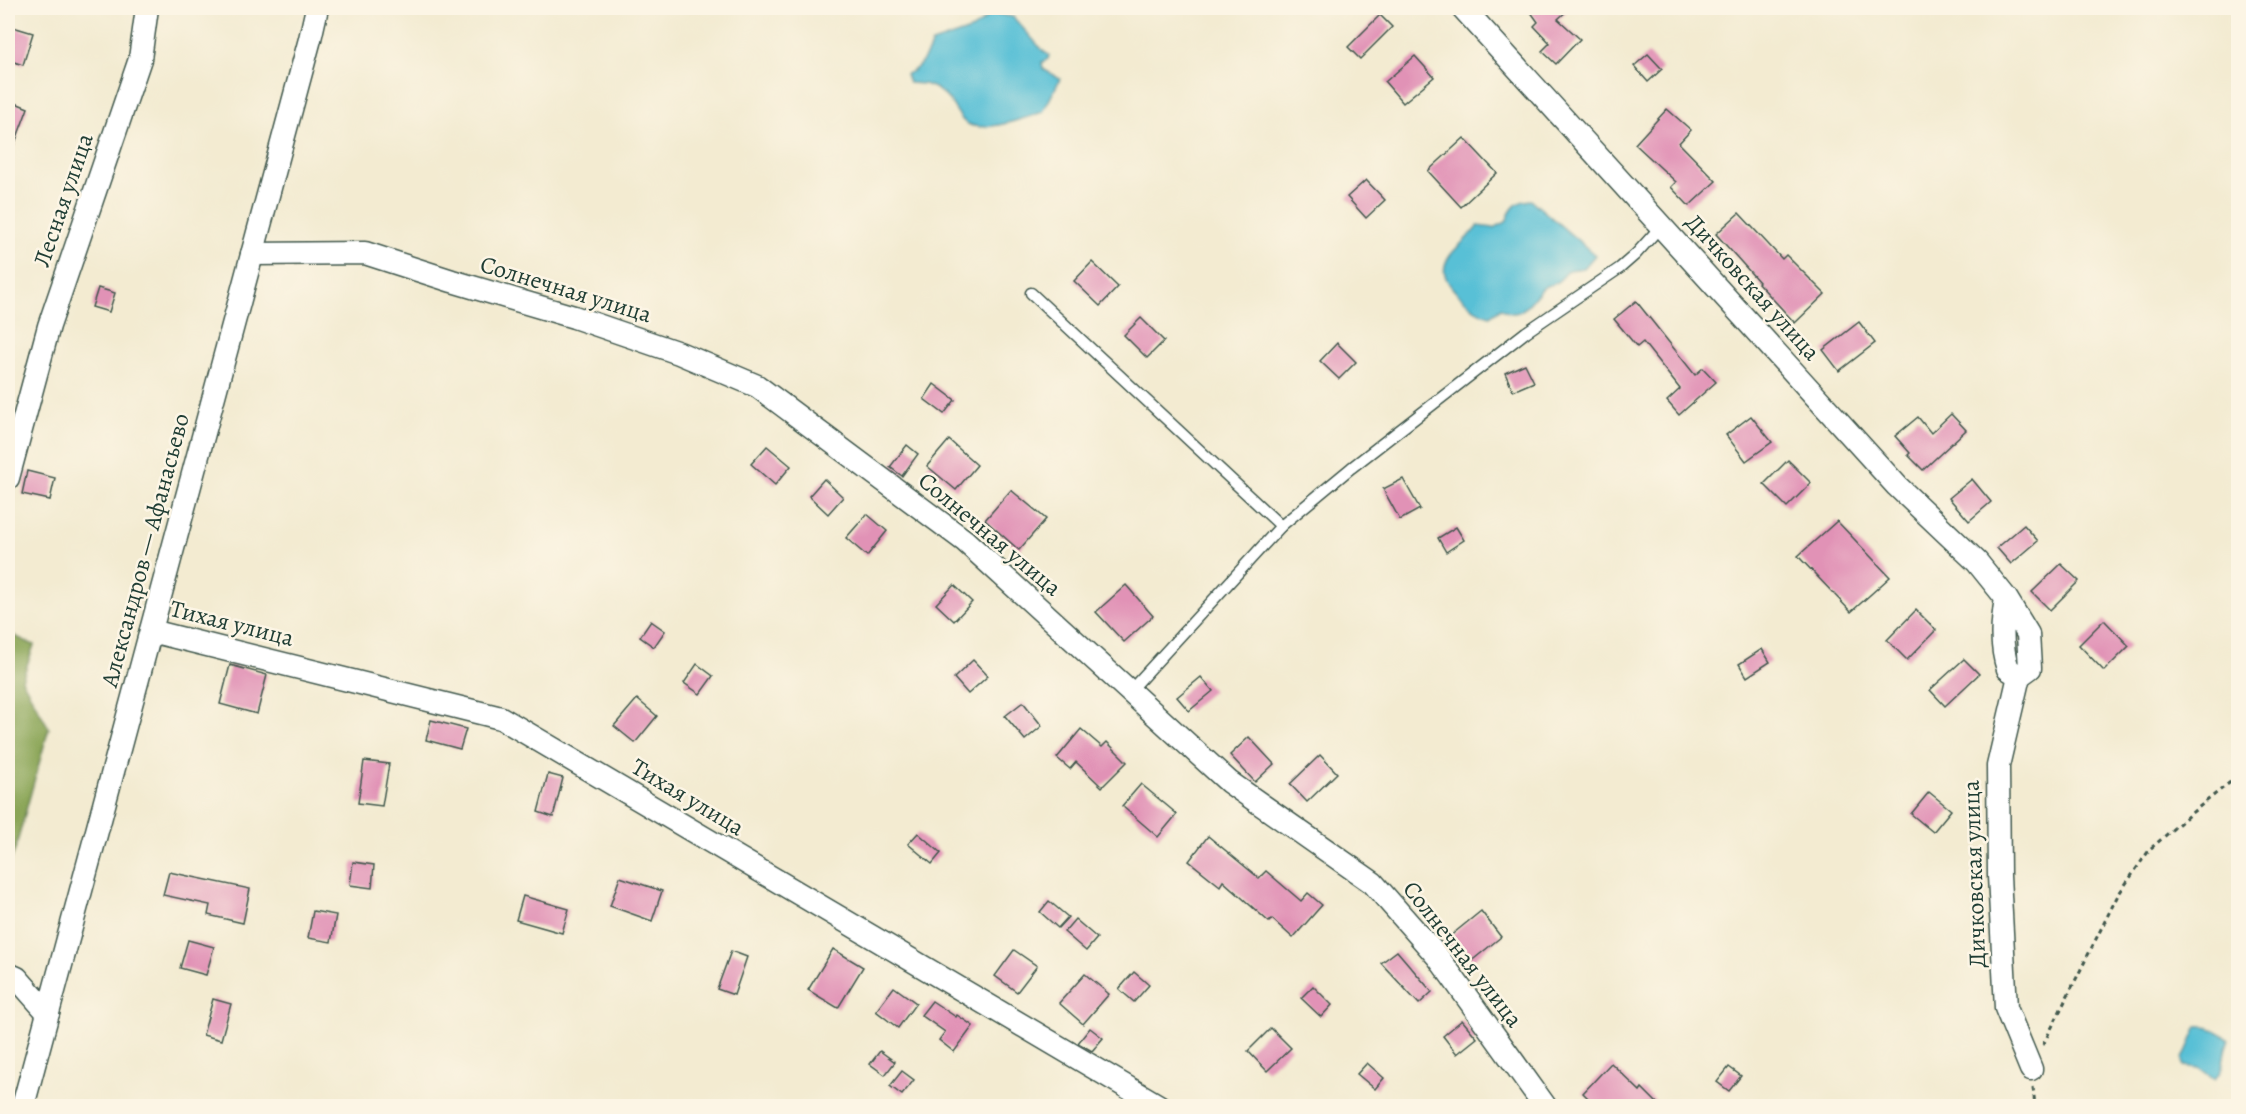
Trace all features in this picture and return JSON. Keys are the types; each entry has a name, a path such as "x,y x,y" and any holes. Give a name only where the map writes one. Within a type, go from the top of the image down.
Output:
{"street":[{"name":"Лесная улица","path":"8,478 49,326 140,59 147,8"},
{"name":"Александров — Афанасьево","path":"23,1107 310,39 316,8"},
{"name":"Дичковская улица","path":"1463,8 1897,486 1977,562 2006,598 2028,634 2030,668 2019,676 1998,766 1999,876 2006,1008 2031,1069"},
{"name":"Солнечная улица","path":"252,254 365,253 584,320 680,353 757,386 965,541 1229,782 1373,883 1438,957 1545,1107"},
{"name":"Тихая улица","path":"151,631 501,718 1159,1107"},
{"path":"8,974 17,978 48,1013"}],"lane":[{"path":"1129,692 1281,526 1351,468 1526,332 1620,268 1661,226"},
{"path":"1031,293 1281,526"}],"path":[{"path":"2035,1107 2031,1069 2118,895 2150,849 2238,776"}],"green space":[{"path":"8,633 34,645 22,680 49,728 15,850 8,866"}],"water":[{"path":"992,13 1013,17 1049,55 1048,59 1042,62 1043,69 1060,79 1043,112 1004,124 974,126 962,120 950,101 939,91 925,84 909,83 906,74 922,62 932,43 973,29"},
{"path":"1531,200 1595,255 1584,268 1569,270 1557,282 1546,286 1521,311 1515,313 1501,308 1490,316 1480,313 1450,285 1445,275 1448,259 1478,226 1494,228 1506,222 1512,209 1518,204"},
{"path":"2197,1027 2214,1030 2229,1040 2223,1065 2215,1079 2199,1068 2184,1066 2183,1059"}],"building":[{"path":"1528,8 1570,8 1558,19 1580,39 1556,64 1542,51 1550,43 1534,26 1538,22"},
{"path":"1380,15 1392,27 1360,59 1348,47"},
{"path":"13,27 33,33 23,65 8,60 8,46"},
{"path":"1648,54 1662,69 1648,82 1634,66"},
{"path":"1415,56 1434,77 1403,103 1385,82"},
{"path":"8,100 28,108 9,159 8,159"},
{"path":"1667,109 1691,130 1679,143 1716,181 1689,206 1671,187 1676,182 1635,144"},
{"path":"1464,138 1497,173 1461,207 1428,171"},
{"path":"1366,180 1385,200 1366,218 1347,197"},
{"path":"1739,213 1782,259 1786,255 1825,294 1795,323 1716,234"},
{"path":"1092,262 1118,287 1100,306 1074,281"},
{"path":"98,288 115,293 109,312 92,307"},
{"path":"1636,301 1695,375 1703,368 1716,382 1679,415 1667,401 1680,389 1643,342 1637,347 1614,319"},
{"path":"1141,318 1164,341 1147,358 1124,335"},
{"path":"1859,322 1875,343 1839,371 1823,350"},
{"path":"1337,343 1356,362 1339,379 1320,361"},
{"path":"1525,364 1534,382 1513,391 1505,373"},
{"path":"934,384 955,400 944,414 924,399"},
{"path":"1951,414 1966,430 1923,470 1908,455 1910,453 1895,436 1918,417 1931,433"},
{"path":"1751,416 1772,442 1746,461 1726,435"},
{"path":"949,440 977,465 956,490 927,466"},
{"path":"907,445 918,454 902,476 890,467"},
{"path":"767,446 791,466 775,485 751,464"},
{"path":"1788,460 1811,483 1787,507 1764,484"},
{"path":"27,471 55,478 50,500 22,494"},
{"path":"824,479 843,497 828,514 809,496"},
{"path":"1403,479 1420,509 1400,520 1383,489"},
{"path":"1972,479 1991,502 1969,521 1949,498"},
{"path":"1011,490 1046,519 1019,550 985,520"},
{"path":"867,514 887,531 867,556 846,538"},
{"path":"1837,521 1890,577 1851,612 1798,556"},
{"path":"2024,525 2038,541 2011,564 1997,548"},
{"path":"1456,527 1464,540 1446,552 1438,538"},
{"path":"2061,564 2079,581 2050,610 2032,592"},
{"path":"954,585 972,602 954,621 936,604"},
{"path":"1126,585 1153,616 1124,642 1096,612"},
{"path":"1916,610 1936,630 1907,660 1887,640"},
{"path":"2104,620 2129,646 2104,671 2079,645"},
{"path":"651,621 665,631 654,647 640,637"},
{"path":"1762,649 1770,662 1747,677 1739,664"},
{"path":"1964,659 1979,674 1945,706 1930,690"},
{"path":"973,660 988,676 968,694 954,678"},
{"path":"697,664 713,676 700,694 684,683"},
{"path":"230,665 267,675 257,714 220,704"},
{"path":"1201,677 1213,691 1189,711 1177,697"},
{"path":"637,699 657,716 635,743 614,726"},
{"path":"1023,702 1042,726 1025,740 1005,716"},
{"path":"431,720 466,729 460,749 426,740"},
{"path":"1081,729 1102,747 1107,742 1127,762 1102,787 1076,762 1070,769 1057,758"},
{"path":"1249,737 1274,764 1255,782 1230,755"},
{"path":"1320,755 1337,773 1307,802 1290,784"},
{"path":"364,761 389,764 382,806 358,803"},
{"path":"548,774 563,778 553,817 538,812"},
{"path":"1141,784 1177,814 1158,837 1122,806"},
{"path":"1929,792 1951,810 1933,832 1911,814"},
{"path":"918,833 941,853 932,864 908,844"},
{"path":"1208,836 1259,878 1266,871 1301,901 1308,893 1322,905 1293,938 1272,919 1269,922 1223,881 1220,886 1189,861"},
{"path":"353,862 374,865 372,888 350,885"},
{"path":"169,872 250,889 243,923 208,915 210,905 163,895"},
{"path":"620,877 662,891 652,921 610,906"},
{"path":"523,896 569,909 562,933 516,920"},
{"path":"1049,901 1068,917 1058,928 1040,912"},
{"path":"313,911 336,915 331,942 308,938"},
{"path":"1481,911 1501,937 1464,967 1444,941"},
{"path":"1075,919 1097,938 1086,951 1064,932"},
{"path":"188,940 214,947 206,975 180,968"},
{"path":"833,949 863,967 838,1008 808,990"},
{"path":"1014,950 1037,966 1017,992 995,976"},
{"path":"731,951 747,957 734,995 717,989"},
{"path":"1397,951 1432,992 1419,1004 1381,963"},
{"path":"1134,972 1149,985 1134,1002 1119,989"},
{"path":"1085,974 1109,994 1083,1024 1059,1003"},
{"path":"1313,986 1332,1005 1321,1017 1301,998"},
{"path":"894,987 916,1003 898,1028 876,1011"},
{"path":"213,999 231,1004 221,1040 203,1035"},
{"path":"932,1001 973,1026 954,1052 939,1040 945,1032 921,1015"},
{"path":"1462,1020 1477,1038 1457,1054 1443,1036"},
{"path":"1090,1028 1103,1038 1092,1051 1078,1043"},
{"path":"1271,1028 1291,1048 1267,1071 1248,1051"},
{"path":"880,1051 895,1062 885,1075 870,1064"},
{"path":"1367,1063 1384,1078 1375,1089 1357,1074"},
{"path":"1611,1063 1640,1091 1642,1088 1661,1107 1597,1107 1583,1093"},
{"path":"1729,1067 1741,1076 1729,1091 1717,1082"},
{"path":"902,1071 914,1080 902,1095 890,1086"}]}
